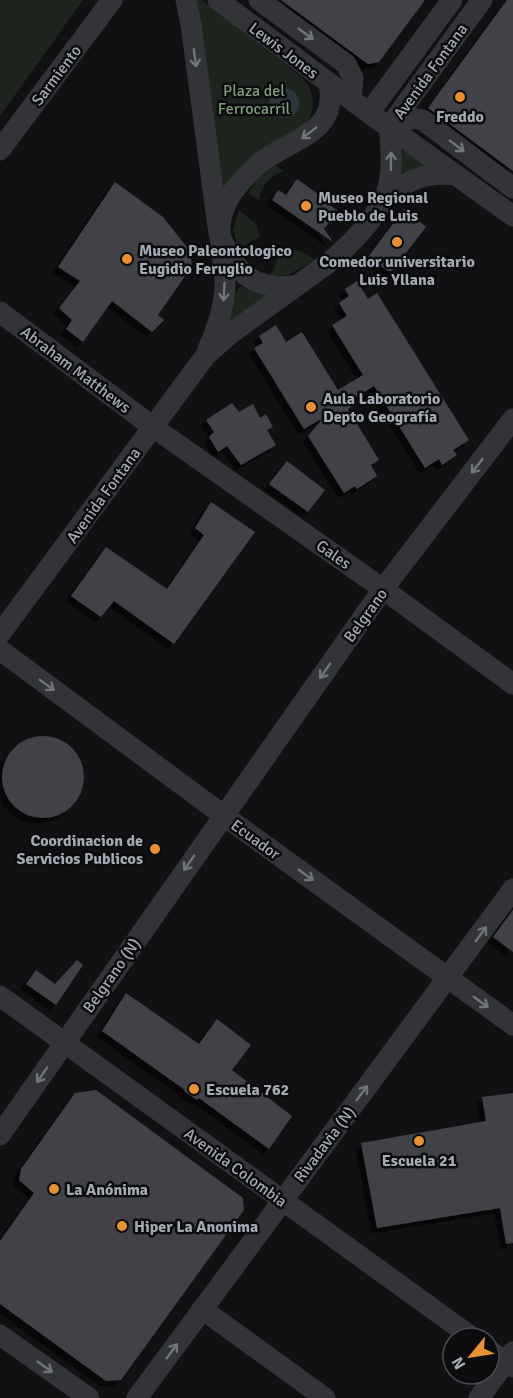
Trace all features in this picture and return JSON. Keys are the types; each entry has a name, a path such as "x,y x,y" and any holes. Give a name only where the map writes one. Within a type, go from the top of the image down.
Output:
{"street":[{"name":"Sarmiento","path":"0,150 112,0"},
{"path":"186,0 193,36 219,234 226,252 244,276 268,287 296,286"},
{"name":"Lewis Jones","path":"218,0 369,113 513,216"},
{"path":"369,113 452,0"},
{"name":"Avenida Fontana","path":"0,634 206,355 230,334 319,271 345,249 382,201 388,187 391,170 389,127 482,0"},
{"path":"242,17 273,4"},
{"name":"Lewis Jones","path":"273,4 346,64 354,78 351,99"},
{"name":"Avenida Fontana","path":"206,355 216,332 224,301 224,270 219,234 226,204 246,176 263,160 308,136 318,126 331,104 329,83"},
{"path":"389,127 408,119 423,120 509,185"},
{"path":"382,201 399,188 420,177 441,173 456,175"},
{"path":"473,187 509,185"},
{"name":"Abraham Matthews","path":"0,312 153,427"},
{"name":"Belgrano","path":"223,815 383,589 513,419"},
{"name":"Gales","path":"153,427 513,684"},
{"name":"Ecuador","path":"0,650 513,1025"},
{"name":"Belgrano (N)","path":"0,1135 223,815"},
{"name":"Rivadavia (N)","path":"137,1398 513,889"},
{"name":"Avenida Colombia","path":"0,996 456,1326"},
{"path":"202,1309 325,1398"},
{"path":"0,1335 89,1398"},
{"path":"479,1398 505,1358"}],"green space":[{"path":"0,0 83,0 0,116"},
{"name":"Plaza del Ferrocarril","path":"193,0 202,0 300,76 311,91 313,102 308,121 224,192"},
{"path":"403,150 424,165 424,168 401,175 401,152"},
{"path":"275,165 283,171 266,182 259,200 248,193 259,178"},
{"path":"239,210 256,224 260,236 239,252 233,230"},
{"path":"279,249 300,251 315,260 288,275 270,276 277,261"},
{"path":"240,286 268,295 226,328 236,292"}],"shaded area":[{"path":"284,88 295,92 299,103 295,114 284,118 273,114 269,103 273,92"}],"building":[{"path":"281,0 425,0 379,62 368,64"},
{"path":"507,0 513,0 513,171 428,108"},
{"name":"Museo Regional Pueblo de Luis","path":"297,179 338,211 325,228 323,227 333,242 272,200 278,190 286,195"},
{"name":"Museo Paleontologico Eugidio Feruglio","path":"115,182 163,217 190,251 192,266 158,315 164,320 152,332 112,301 83,342 66,329 72,320 59,308 80,281 58,267"},
{"name":"Comedor universitario Luis Yllana","path":"404,209 426,227 392,271 388,271 368,257"},
{"path":"357,281 368,299 377,293 469,440 453,450 457,455 442,465 439,459 425,468 374,386 348,402 351,407 348,409 379,460 371,465 377,476 357,489 355,486 344,493 308,436 323,418 304,429 254,348 263,343 259,336 276,325 286,342 302,332 338,390 363,375 332,325 347,316 339,303 349,296 345,289"},
{"path":"232,403 239,412 253,404 260,418 266,414 273,427 267,430 276,445 241,465 227,446 218,452 209,437 214,432 206,420"},
{"path":"287,461 325,490 308,512 269,484"},
{"path":"211,502 255,532 174,644 114,601 101,617 71,596 106,547 167,589 204,535 195,528"},
{"path":"43,736 59,739 72,748 81,761 84,777 81,793 72,806 59,815 43,818 27,815 14,806 5,793 2,777 5,761 14,748 27,739"},
{"path":"513,910 513,952 493,937"},
{"path":"77,960 83,965 56,1005 26,984 36,970 55,984"},
{"path":"126,993 199,1044 217,1019 251,1045 232,1070 292,1116 269,1149 102,1031"},
{"name":"Hiper La Anonima","path":"96,1090 243,1198 244,1210 121,1380 106,1381 0,1304 0,1241 34,1193 19,1180 21,1169 75,1093"},
{"path":"513,1093 513,1243 506,1244 500,1208 377,1228 361,1143 486,1121 482,1097"}],"place":[{"name":"Freddo","path":"460,97"},
{"name":"Museo Regional Pueblo de Luis","path":"306,206"},
{"name":"Comedor universitario Luis Yllana","path":"397,242"},
{"name":"Museo Paleontologico Eugidio Feruglio","path":"127,259"},
{"name":"Aula Laboratorio Depto Geografía","path":"311,407"},
{"name":"Coordinacion de Servicios Publicos","path":"155,849"},
{"name":"Escuela 762","path":"194,1089"},
{"name":"Escuela 21","path":"419,1141"},
{"name":"La Anónima","path":"54,1189"},
{"name":"Hiper La Anonima","path":"122,1226"}]}
